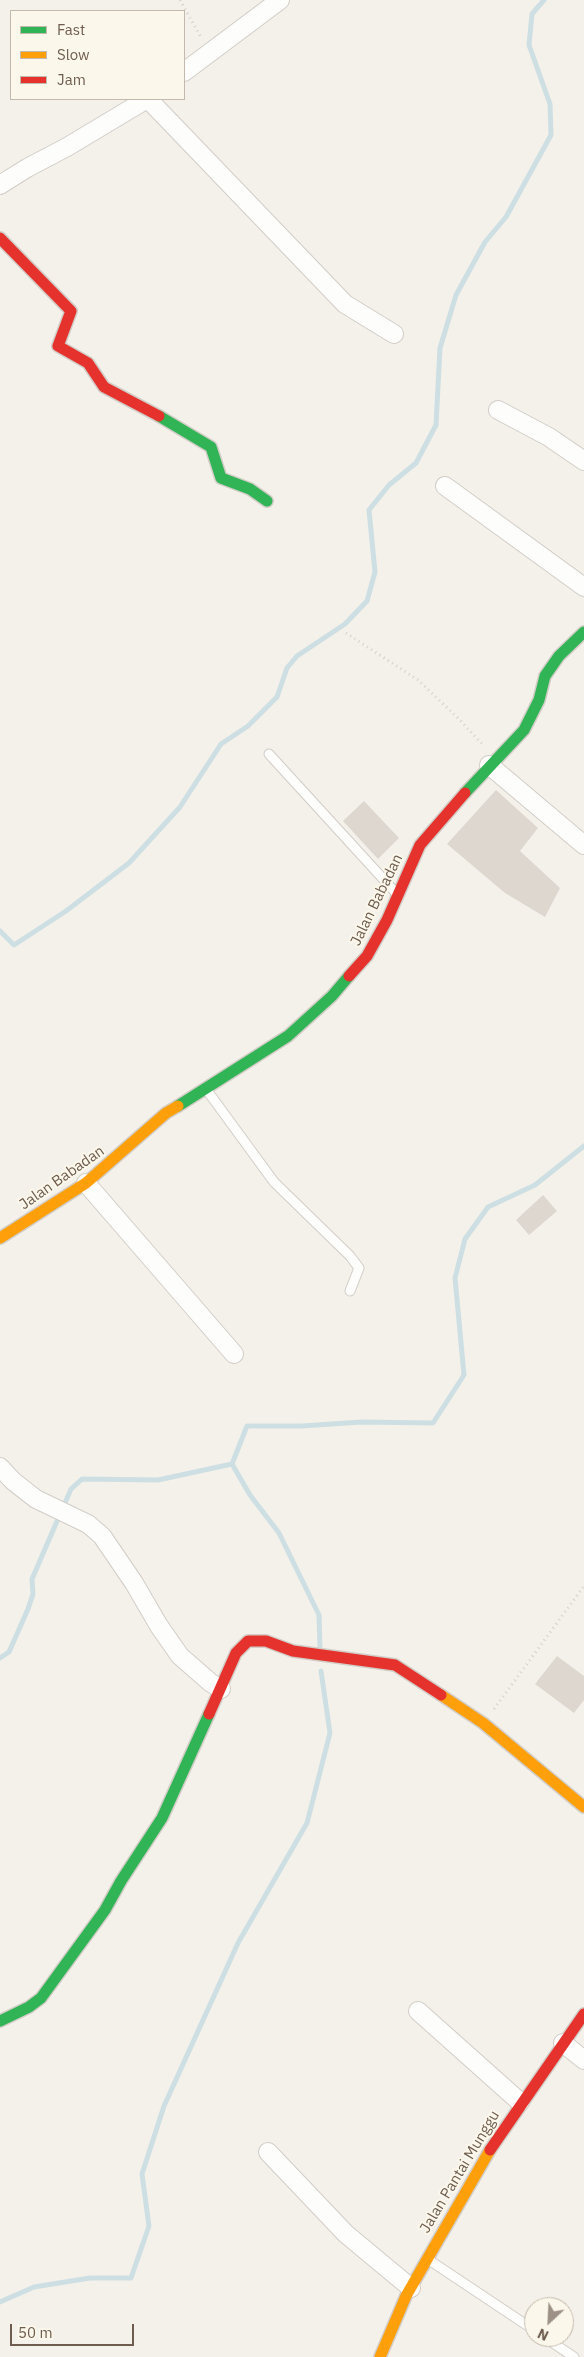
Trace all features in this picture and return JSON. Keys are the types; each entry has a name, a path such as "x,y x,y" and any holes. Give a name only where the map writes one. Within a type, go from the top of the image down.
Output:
{"street":[{"path":"185,71 280,0"},
{"path":"0,185 146,100"},
{"path":"149,100 345,304 394,334"},
{"path":"0,238 70,311 58,346 88,363 104,388 182,428 210,448 221,478 250,489 267,501"},
{"path":"498,410 548,437 584,461"},
{"path":"446,486 584,586"},
{"name":"Jalan Babadan","path":"0,1238 86,1183 166,1113 288,1036 332,996 367,956 387,920 420,845 492,762 524,730 539,700 545,676 559,656 584,632"},
{"path":"492,762 584,845"},
{"path":"86,1183 234,1354"},
{"path":"0,1467 13,1481 36,1499 88,1524 102,1536 180,1656 210,1683 221,1689"},
{"path":"0,2021 29,2007 41,1998 105,1910 121,1881 162,1818 236,1653 248,1641 266,1642 293,1651 395,1665 484,1722 584,1807"},
{"path":"418,2011 520,2102"},
{"name":"Jalan Pantai Munggu","path":"386,2354 411,2288 488,2152 520,2102 584,2014"},
{"path":"563,2043 584,2060"},
{"path":"268,2152 346,2234 411,2288"}],"lane":[{"path":"269,754 397,895"},
{"path":"206,1089 274,1182 350,1256 359,1268 350,1292"},
{"path":"427,2259 524,2323"},
{"path":"559,2347 574,2357"}],"path":[{"path":"180,0 209,52"},
{"path":"346,633 418,680 458,718 492,762"},
{"path":"484,1722 584,1586"}],"building":[{"path":"496,790 538,828 520,851 560,888 545,917 505,893 447,844"},
{"path":"364,801 399,838 378,859 343,821"},
{"path":"543,1195 557,1211 529,1235 516,1220"},
{"path":"557,1656 584,1676 584,1700 574,1713 535,1684"}],"waterway":[{"path":"0,931 14,945 66,911 129,863 180,807 221,744 248,726 277,697 287,668 297,656 345,624 367,601 375,572 369,510 389,485 416,463 436,425 440,348 456,295 485,242 506,217 551,135 550,104 529,45 532,14 544,0"},
{"path":"320,1647 319,1615 279,1533 250,1495 232,1464 247,1426 302,1426 361,1422 433,1423 464,1375 455,1278 465,1239 488,1207 535,1185 584,1146"},
{"path":"0,1658 9,1652 28,1609 33,1594 32,1579 71,1489 82,1479 158,1480 232,1464"},
{"path":"0,2302 34,2287 90,2278 131,2278 149,2226 142,2174 164,2106 238,1943 307,1823 330,1733 321,1671"}],"traffic: fast":[{"path":"159,416 211,447 221,478 250,489 267,501"},
{"path":"465,793 524,730 539,700 545,676 559,656 584,632"},
{"path":"178,1106 288,1036 332,996 349,976"},
{"path":"0,2021 29,2007 41,1998 105,1910 121,1881 162,1818 209,1714"}],"traffic: slow":[{"path":"0,1238 86,1183 166,1113 178,1106"},
{"path":"441,1695 483,1723 584,1807"},
{"path":"380,2357 406,2296 490,2150"}],"traffic: jam":[{"path":"0,238 71,311 58,346 88,363 104,387 159,416"},
{"path":"349,976 367,956 387,920 420,845 465,793"},
{"path":"209,1714 236,1653 248,1641 266,1641 293,1651 395,1665 441,1695"},
{"path":"490,2150 584,2014"}]}
